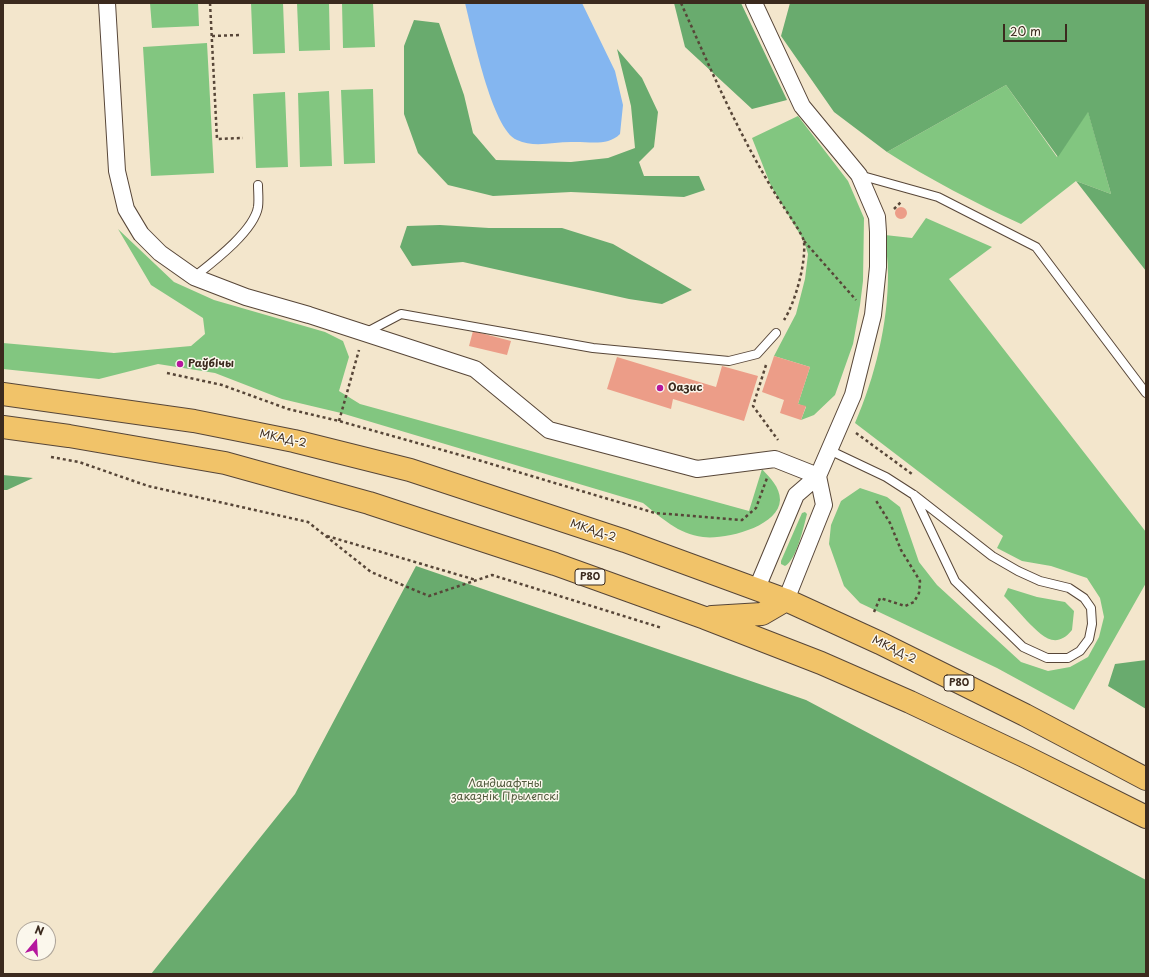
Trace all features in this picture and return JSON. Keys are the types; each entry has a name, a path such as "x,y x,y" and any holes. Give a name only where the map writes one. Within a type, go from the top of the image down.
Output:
{"highway":[{"name":"МКАД-2","path":"3,394 194,421 294,441 410,470 625,541 757,588 786,600 880,643 1146,779"},
{"name":"Р80","path":"3,427 69,436 225,463 369,502 555,564 705,618 797,654 925,709 1146,817"},
{"path":"757,588 762,614 797,654"},
{"path":"705,618 762,614 786,600"}],"street":[{"path":"107,3 117,171 126,209 141,234 160,253 194,277 246,297 310,315 475,369 549,430 697,469 778,452 818,476 824,505 786,600"},
{"path":"754,3 802,106 859,175 877,217 878,267 872,315 853,395 818,476 796,495 757,588"}],"lane":[{"path":"859,175 938,197 1036,248 1146,393"},
{"path":"194,277 227,251 247,229 258,208 258,185"},
{"path":"364,333 401,314 593,348 729,361 757,354 776,334"},
{"path":"829,450 886,477 914,495 992,556 1040,582 1069,588 1084,598 1091,608 1092,624 1089,639 1080,651 1068,658 1047,658 1023,647 955,581 914,495"}],"path":[{"path":"210,3 217,139 243,138"},
{"path":"681,3 714,78 771,186 804,241 860,305"},
{"path":"212,36 240,35"},
{"path":"167,373 222,385 288,409 339,421 655,513 742,520 756,508 778,452 753,406 776,334 791,309 800,277 804,241"},
{"path":"339,421 364,333"},
{"path":"850,429 895,461"},
{"path":"49,457 79,462 148,486 308,522 371,572 429,596 492,575 663,628"},
{"path":"874,612 880,598 905,606 914,602 919,593 920,581 901,550 890,523 875,499"},
{"path":"325,535 477,580"}],"green space":[{"path":"150,3 198,3 199,26 152,28"},
{"path":"251,3 283,3 285,53 253,54"},
{"path":"297,3 329,3 330,50 299,51"},
{"path":"342,3 373,3 375,47 343,48"},
{"path":"674,3 741,3 787,100 752,109 685,47"},
{"path":"790,3 1146,3 1146,271 1076,181 1111,194 1088,112 1058,157 1006,85 887,152 834,112 781,36"},
{"path":"414,20 439,23 464,95 473,133 496,160 571,162 608,158 635,148 631,106 617,49 642,78 658,112 654,147 639,162 644,176 699,176 705,190 684,197 571,192 493,196 448,185 418,153 404,114 404,46"},
{"path":"207,43 214,173 151,176 143,47"},
{"path":"1006,85 1057,157 1088,111 1111,194 1076,181 1021,224 952,190 887,152"},
{"path":"373,89 375,163 344,164 341,90"},
{"path":"329,91 332,166 300,167 298,93"},
{"path":"285,92 288,167 256,168 253,94"},
{"path":"798,116 848,181 864,218 863,281 853,344 835,395 814,415 801,420 806,407 798,404 810,367 774,356 796,314 805,279 808,254 804,241 771,186 752,138"},
{"path":"926,218 992,247 949,279 1146,532 1146,583 1074,710 997,668 860,603 844,586 829,544 831,525 841,501 860,488 887,497 900,507 919,562 937,585 1021,662 1048,671 1070,667 1088,657 1099,637 1104,617 1100,598 1087,578 1051,566 1022,561 997,548 1003,536 855,423 869,387 883,331 886,312 888,274 885,235 912,238"},
{"path":"440,225 489,228 562,228 613,244 692,290 662,304 629,299 463,262 412,266 400,247 407,226"},
{"path":"118,229 174,282 214,300 325,332 343,341 349,357 339,391 360,404 749,511 762,469 774,483 780,495 777,509 770,518 749,530 724,536 703,537 686,533 678,529 643,503 341,413 282,399 215,373 158,364 99,379 3,369 3,343 114,353 191,346 205,334 203,318 151,285"},
{"path":"3,475 33,478 7,490 3,490"},
{"path":"805,512 807,514 799,543 793,557 785,566 781,564 781,561 802,513"},
{"name":"Ландшафтны заказнік Прылепскі","path":"416,566 806,700 1146,880 1146,974 151,974 295,794"},
{"path":"1008,588 1037,597 1065,602 1074,611 1072,630 1060,639 1048,639 1043,636 1004,596"},
{"path":"1146,660 1146,709 1108,686 1115,664"}],"water":[{"path":"465,3 582,3 615,71 623,105 620,134 609,141 603,142 530,144 517,140 508,132 499,118 491,99 478,56"}],"building":[{"path":"899,207 903,207 907,213 903,219 899,219 895,215 895,211"},
{"path":"473,331 511,341 507,355 469,346"},
{"path":"774,356 810,367 798,404 806,406 801,420 780,413 784,400 762,392"},
{"path":"617,357 716,387 722,366 758,376 744,421 673,399 671,409 607,389"}],"place":[{"name":"Раўбічы","path":"180,364"},
{"name":"Оазис","path":"660,388"}]}
